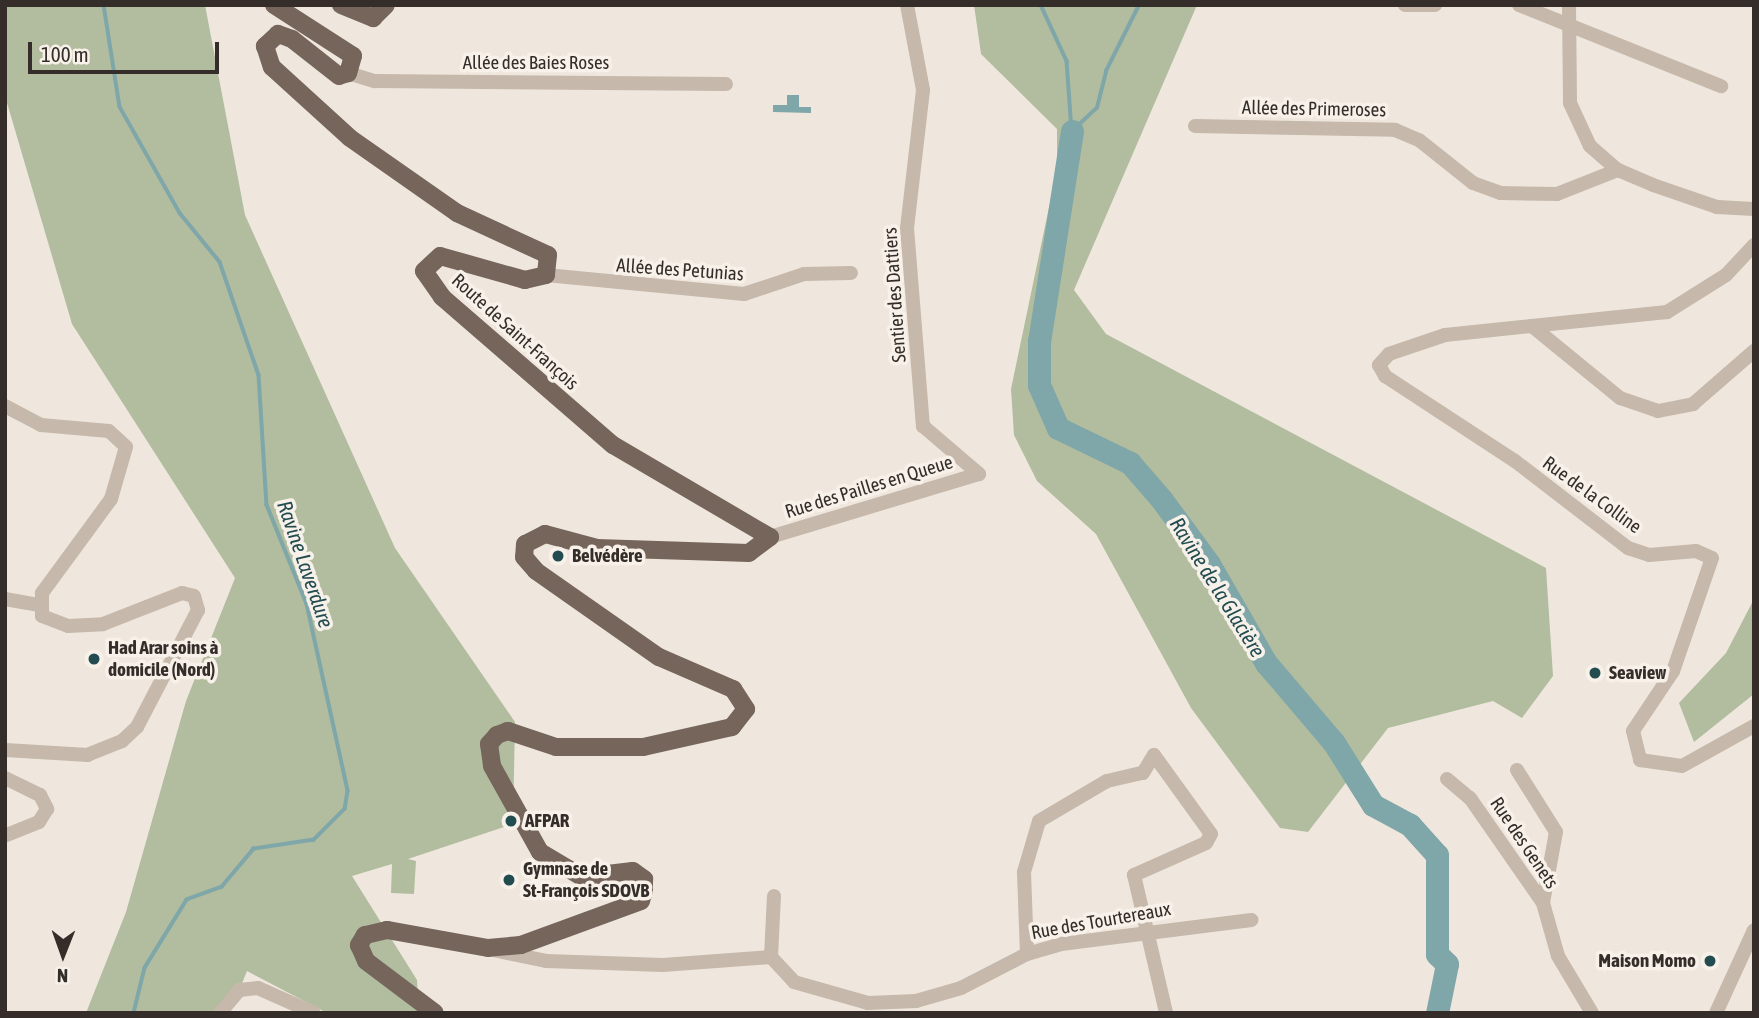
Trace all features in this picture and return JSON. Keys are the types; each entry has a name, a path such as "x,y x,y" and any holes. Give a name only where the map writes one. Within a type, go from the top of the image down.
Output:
{"main road":[{"path":"274,5 353,56 348,73 321,68 278,34 265,46 272,67 379,163 457,213 533,244 548,255 546,275"},
{"path":"341,5 373,18 386,5"},
{"name":"Route de Saint-François","path":"546,275 525,280 449,255 425,271 442,297 583,422 646,468 703,497 770,537"},
{"path":"435,1013 366,961 359,945 365,935 387,930 488,948 562,931 641,901 645,891 644,880 633,872 582,877 540,852 492,766 489,744 497,735 508,731 556,747 643,747 732,727 746,709 733,689 659,657 536,571 524,557 525,544 545,534 597,548 749,553 770,537"}],"street":[{"name":"Sentier des Dattiers","path":"907,5 923,90 907,228 921,414 930,436 979,474"},
{"path":"1405,5 1435,5"},
{"path":"1519,5 1567,12 1721,86"},
{"path":"1567,12 1570,103 1590,146 1618,170 1693,200 1754,209"},
{"name":"Allée des Baies Roses","path":"348,73 375,81 726,84"},
{"name":"Allée des Primeroses","path":"1195,125 1395,130 1419,140 1473,183 1500,193 1557,194 1618,170"},
{"name":"Rue de la Colline","path":"1754,245 1726,275 1667,312 1430,338 1379,365 1385,376 1515,461 1628,548 1648,555 1696,551 1712,558 1673,671 1633,731 1640,760 1682,766 1754,726"},
{"name":"Allée des Petunias","path":"546,275 744,294 804,274 850,273"},
{"path":"1532,326 1620,398 1658,411 1693,404 1754,351"},
{"path":"5,406 41,425 109,431 126,447 111,499 39,605 42,616 68,626 103,624 182,593 194,596 198,610 137,727 122,741 88,755 5,750"},
{"name":"Rue des Pailles en Queue","path":"770,537 979,474"},
{"path":"5,599 39,605"},
{"path":"1027,954 1024,872 1039,821 1107,781 1143,773 1154,755 1211,834 1206,842 1134,875 1145,929 1157,956 1166,1013"},
{"path":"1517,770 1556,832 1543,903"},
{"path":"5,778 40,795 47,809 38,822 5,836"},
{"name":"Rue des Genets","path":"1447,779 1470,798 1543,903 1558,956 1592,1013"},
{"path":"488,948 546,961 663,965 771,957 774,896"},
{"name":"Rue des Tourtereaux","path":"771,957 794,982 868,1003 916,1001 961,988 1027,954 1145,929 1251,920"},
{"path":"1716,1013 1754,930"},
{"path":"220,1013 239,990 258,988 314,1013"}],"green space":[{"path":"5,5 205,5 245,215 395,548 515,722 513,824 408,859 416,861 414,894 391,893 392,864 352,876 417,980 419,1013 327,1013 247,971 230,1013 86,1013 126,912 186,701 235,578 72,324 5,96"},
{"path":"974,5 1197,5 1074,290 1106,334 1546,568 1553,676 1522,718 1493,701 1388,728 1308,832 1280,828 1191,708 1096,534 1037,481 1014,435 1011,389 1057,169 1057,129 981,54"},
{"path":"1754,599 1754,694 1694,742 1679,703 1726,653"}],"water":[{"path":"787,95 799,95 799,107 811,107 811,113 773,112 773,105 787,105"}],"waterway":[{"name":"Ravine Laverdure","path":"104,5 120,107 180,213 220,262 259,375 267,505 307,604 348,791 345,809 314,840 254,849 222,887 187,900 145,968 134,1013"},
{"path":"1041,5 1067,61 1072,131"},
{"name":"Ravine de la Glacière","path":"1072,131 1097,108 1106,71 1139,5"},
{"name":"Ravine de la Glacière","path":"1072,131 1039,341 1039,385 1058,428 1130,463 1162,500 1209,564 1266,663 1334,743 1373,805 1410,825 1437,855 1437,954 1447,964 1437,1013"}],"place":[{"name":"Belvédère","path":"558,556"},
{"name":"Had Arar soins à domicile (Nord)","path":"94,659"},
{"name":"Seaview","path":"1595,673"},
{"name":"AFPAR","path":"511,821"},
{"name":"Gymnase de St-François SDOVB","path":"509,880"},
{"name":"Maison Momo","path":"1710,961"}]}
